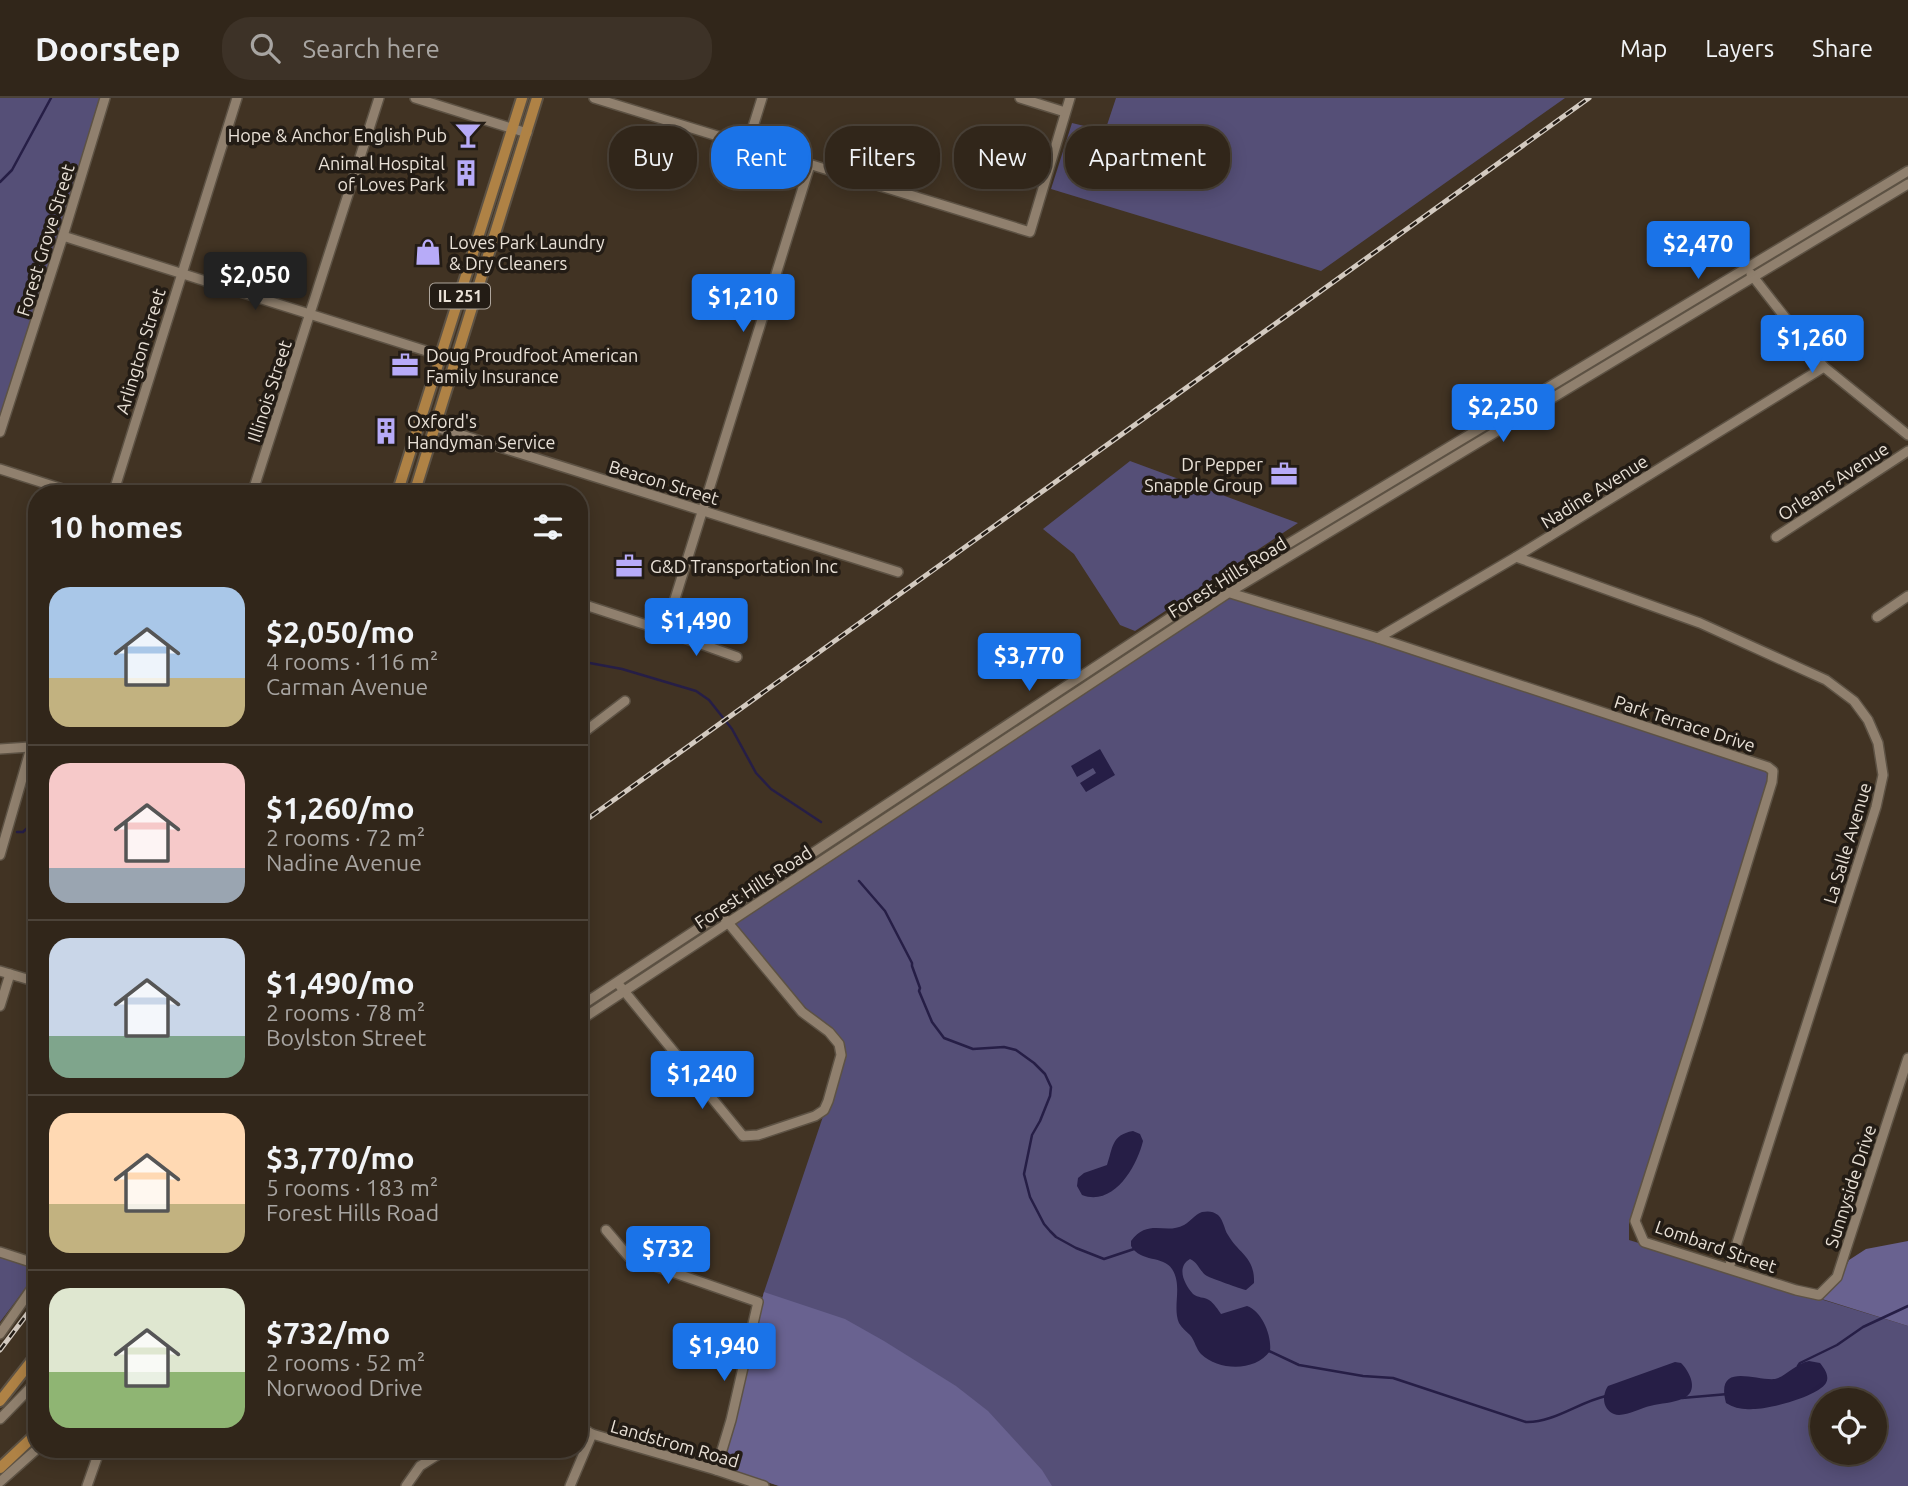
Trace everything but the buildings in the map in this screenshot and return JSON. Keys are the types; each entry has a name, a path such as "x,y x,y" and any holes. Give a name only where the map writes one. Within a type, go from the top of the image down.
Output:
{"main road":[{"name":"IL 251","path":"400,485 522,98"},
{"name":"IL 251","path":"417,485 537,98"},
{"path":"0,1401 28,1365"},
{"path":"0,1468 28,1442"}],"street":[{"name":"Forest Grove Street","path":"0,432 64,236 105,98"},
{"name":"Arlington Street","path":"116,485 237,98"},
{"name":"Illinois Street","path":"255,485 379,98"},
{"path":"415,98 527,133"},
{"path":"594,98 711,135"},
{"path":"753,126 762,98"},
{"path":"1020,98 1065,112"},
{"path":"811,165 1030,232 1070,98"},
{"name":"Forest Hills Road","path":"588,1001 1219,586 1908,171"},
{"name":"Forest Hills Road","path":"588,1015 1228,593 1908,184"},
{"path":"665,631 803,189"},
{"path":"64,236 455,360"},
{"path":"1748,269 1824,367 1908,435"},
{"name":"Nadine Avenue","path":"1378,638 1517,557 1824,367"},
{"path":"1502,415 1509,423"},
{"name":"Beacon Street","path":"420,422 898,572"},
{"name":"Orleans Avenue","path":"1776,537 1908,451"},
{"path":"0,469 50,485"},
{"path":"1349,507 1357,515"},
{"name":"La Salle Avenue","path":"1517,557 1700,623 1826,680 1854,701 1868,720 1878,743 1883,775 1876,807 1729,1268"},
{"name":"Park Terrace Drive","path":"1219,586 1228,593 1378,638 1755,762 1773,771 1772,782 1699,1023 1635,1221"},
{"path":"1877,617 1908,596"},
{"path":"588,606 737,657"},
{"path":"1080,678 1087,687"},
{"path":"588,727 625,701"},
{"path":"1031,710 1037,719"},
{"path":"0,749 28,748"},
{"path":"0,855 28,764"},
{"path":"617,982 743,1136 758,1135 815,1116 824,1110 828,1101 841,1055 839,1044 829,1032 803,1012 720,914"},
{"path":"0,1006 5,972 28,979"},
{"name":"Sunnyside Drive","path":"1796,1290 1819,1295 1837,1278 1908,1058"},
{"name":"Lombard Street","path":"1635,1221 1644,1242 1796,1290"},
{"path":"606,1230 629,1257 758,1302 731,1420 716,1470"},
{"path":"0,1252 28,1261"},
{"path":"0,1334 28,1295"},
{"path":"0,1419 28,1390"},
{"name":"Landstrom Road","path":"588,1432 716,1470 746,1483 764,1486"},
{"path":"588,1443 592,1434"},
{"path":"0,1482 28,1457"},
{"path":"87,1486 97,1458"},
{"path":"406,1486 420,1466 433,1458"},
{"path":"570,1486 582,1458"}],"shaded area":[{"path":"0,98 100,98 0,420"},
{"path":"1116,98 1565,98 1321,271 1051,189 1065,145 1065,189 1230,189 1230,126 1107,126"},
{"path":"1130,461 1298,523 1135,631 1120,625 1074,554 1043,529"},
{"path":"1231,595 1778,768 1629,1222 1629,1240 1908,1326 1908,1486 779,1486 717,1465 764,1292 845,1051 731,926"},
{"path":"1100,749 1115,775 1086,792 1080,783 1096,773 1093,768 1077,777 1071,766"},
{"path":"1133,1131 1140,1134 1143,1141 1135,1162 1122,1182 1104,1195 1082,1195 1077,1186 1078,1178 1084,1173 1107,1165 1117,1139"},
{"path":"1202,1212 1212,1212 1220,1217 1228,1235 1249,1261 1254,1283 1246,1290 1220,1281 1207,1276 1190,1259 1183,1266 1183,1276 1193,1294 1211,1301 1221,1314 1247,1306 1261,1318 1268,1331 1270,1351 1255,1363 1246,1366 1217,1364 1201,1354 1192,1337 1179,1323 1176,1310 1177,1282 1172,1269 1163,1262 1140,1255 1131,1246 1131,1241 1144,1230 1177,1228"},
{"path":"1908,1241 1908,1326 1822,1299 1838,1283 1849,1260 1866,1249"},
{"path":"0,1256 28,1265 28,1285 0,1322"},
{"path":"764,1292 845,1319 956,1386 988,1411 1042,1470 1052,1486 779,1486 717,1465"},
{"path":"1809,1361 1820,1363 1826,1372 1826,1383 1821,1388 1810,1388 1810,1394 1781,1404 1742,1409 1726,1403 1724,1390 1731,1377 1775,1379"},
{"path":"1675,1362 1681,1363 1690,1376 1692,1387 1687,1396 1622,1415 1607,1409 1604,1397 1608,1386"}],"waterway":[{"path":"0,182 12,170 51,98"},
{"path":"588,663 622,669 696,691 709,700 732,729 756,773 771,789 821,822"},
{"path":"17,832 23,832 28,827"},
{"path":"859,881 885,911 912,963 919,991 932,1022 944,1038 973,1049 1004,1047 1016,1050 1045,1074 1051,1087 1050,1096 1032,1135 1024,1174 1030,1197 1044,1224 1056,1237 1104,1259 1134,1249"},
{"path":"1798,1366 1863,1327 1908,1306"},
{"path":"1269,1351 1299,1365 1363,1376 1393,1378 1526,1422 1556,1416 1606,1396"},
{"path":"1682,1398 1728,1394"}],"railway":[{"path":"588,819 1589,98"},
{"path":"0,1350 28,1313"}],"place":[{"name":"Hope & Anchor English Pub","path":"468,135"},
{"name":"Animal Hospital of Loves Park","path":"466,173"},
{"name":"Loves Park Laundry & Dry Cleaners","path":"428,252"},
{"name":"Doug Proudfoot American Family Insurance","path":"405,365"},
{"name":"Oxford's Handyman Service","path":"386,431"},
{"name":"Dr Pepper Snapple Group","path":"1284,474"},
{"name":"G&D Transportation Inc","path":"629,566"}]}
